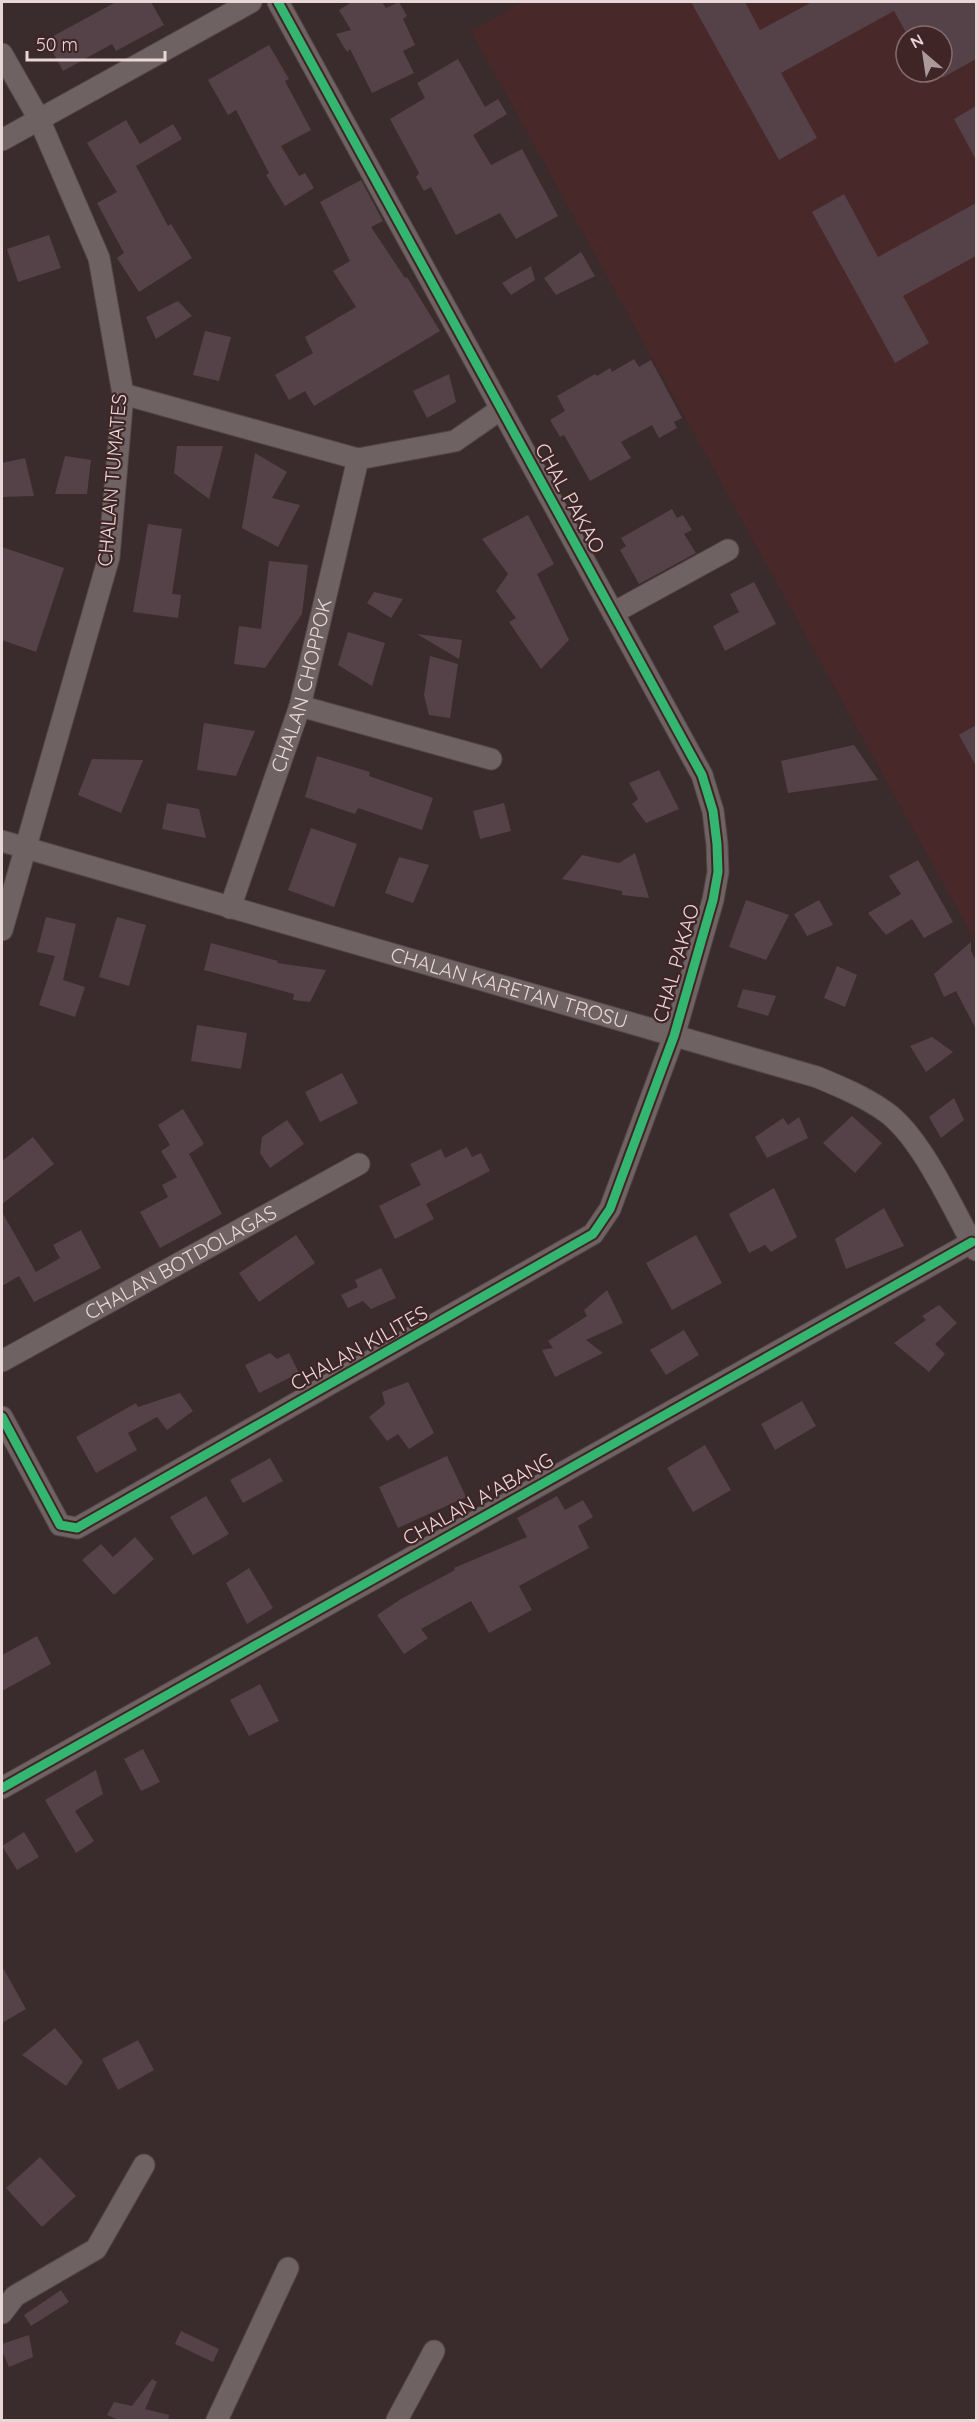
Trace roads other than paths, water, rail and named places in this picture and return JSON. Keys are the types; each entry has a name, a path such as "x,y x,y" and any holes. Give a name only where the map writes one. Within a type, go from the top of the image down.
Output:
{"street":[{"path":"2,140 251,2"},
{"name":"CHAL PAKAO","path":"278,2 702,776 713,811 717,863 713,900 674,1036"},
{"name":"CHALAN TUMATES","path":"2,54 39,119 99,258 123,394 109,556 2,930"},
{"path":"123,394 358,459 455,441 501,409"},
{"name":"CHALAN CHOPPOK","path":"230,908 300,706 358,459"},
{"path":"613,613 728,550"},
{"path":"300,706 490,759"},
{"name":"CHALAN KARETAN TROSU","path":"2,841 817,1077 858,1094 888,1114 911,1140 938,1179 974,1246"},
{"name":"CHALAN KILITES","path":"2,1417 60,1526 77,1528 416,1337 592,1234 610,1209 674,1036"},
{"name":"CHALAN BOTDOLAGAS","path":"2,1361 359,1164"},
{"name":"CHALAN A'ABANG","path":"2,1788 974,1246"},
{"path":"2,2313 15,2296 96,2249 144,2165"},
{"path":"217,2421 288,2268"},
{"path":"397,2421 434,2351"}]}
